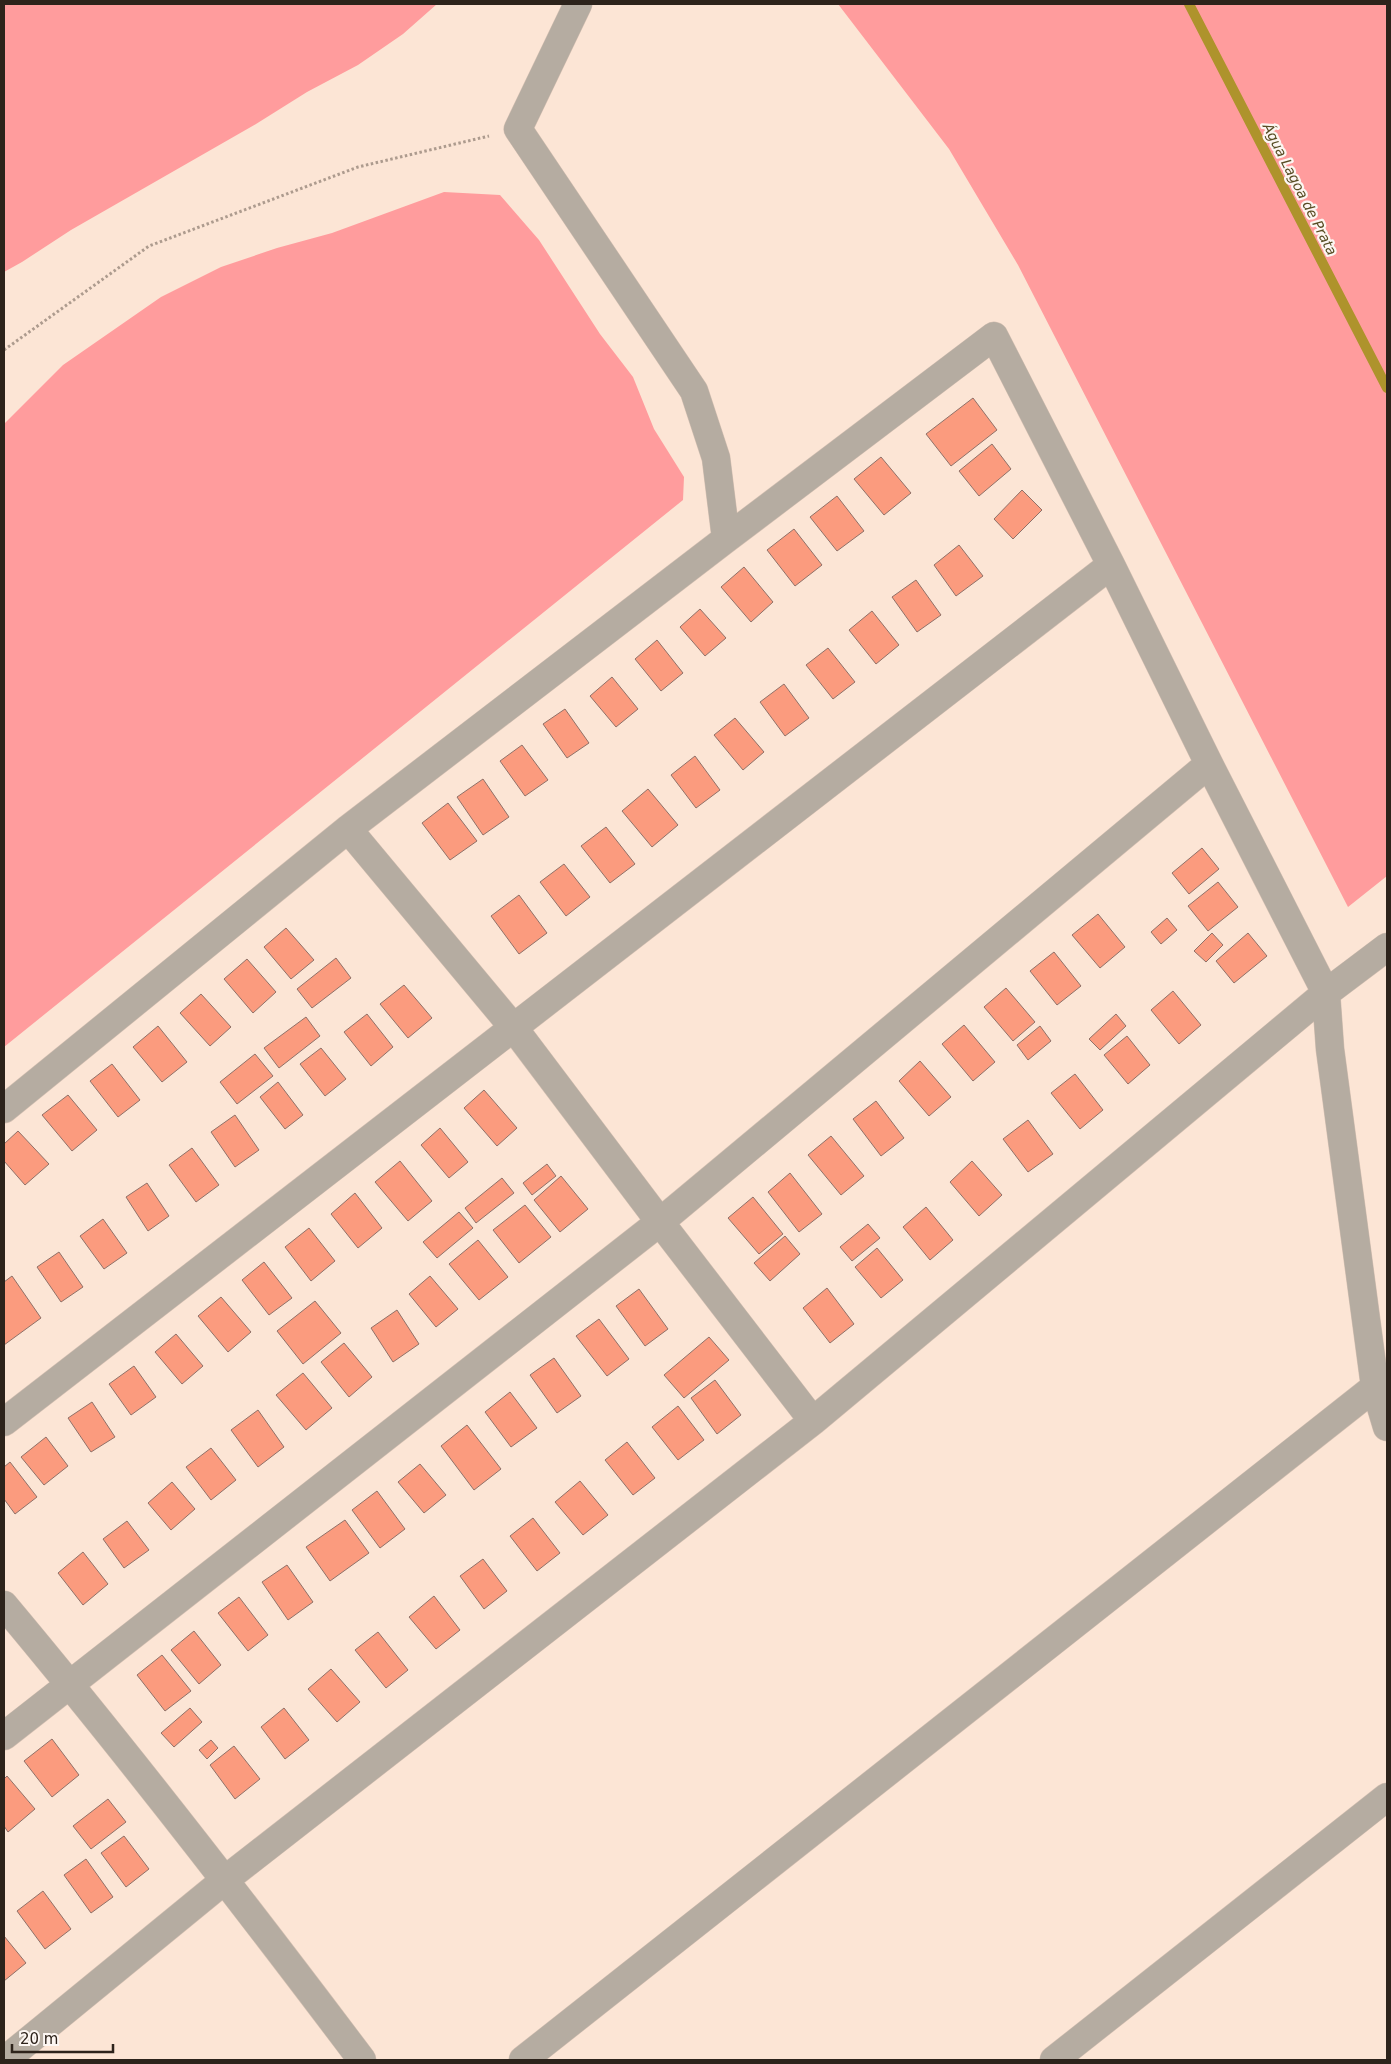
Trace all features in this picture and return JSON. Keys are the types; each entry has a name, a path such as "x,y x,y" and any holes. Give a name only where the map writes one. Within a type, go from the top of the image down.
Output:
{"street":[{"path":"578,4 518,129 694,391 716,458 726,539"},
{"path":"4,1108 348,830 726,539 994,336 1326,993 1330,1049 1375,1387 1387,1427"},
{"path":"4,1422 513,1026 1111,565"},
{"path":"4,1736 660,1222 1209,764"},
{"path":"348,830 513,1026 813,1421"},
{"path":"4,2060 226,1879 813,1421 1326,993 1387,947"},
{"path":"522,2060 1375,1387"},
{"path":"4,1605 70,1684 226,1879 362,2060"},
{"path":"1054,2060 1387,1797"}],"path":[{"path":"4,350 149,246 358,167 518,129"}],"shaded area":[{"path":"4,4 437,4 403,34 358,65 307,92 256,124 71,230 4,272"},
{"path":"838,4 1387,4 1387,876 1348,907 1018,265 949,149"},
{"path":"444,192 500,195 539,240 600,334 633,377 654,429 684,477 683,500 4,1047 4,424 63,365 161,297 221,267 277,248 332,233"}],"building":[{"path":"973,398 997,430 951,466 926,434"},
{"path":"992,444 1011,469 979,496 959,471"},
{"path":"881,457 911,493 884,515 854,479"},
{"path":"1022,490 1042,510 1013,539 994,519"},
{"path":"837,496 864,531 837,551 810,517"},
{"path":"794,529 822,565 795,586 767,550"},
{"path":"959,545 983,576 956,596 934,565"},
{"path":"744,567 773,602 751,622 721,587"},
{"path":"916,580 941,615 917,632 892,597"},
{"path":"700,609 726,638 705,656 680,627"},
{"path":"872,611 899,645 876,664 849,630"},
{"path":"657,640 683,673 661,691 635,659"},
{"path":"828,648 855,682 833,699 806,665"},
{"path":"612,677 638,709 616,727 590,696"},
{"path":"784,684 809,718 785,736 760,702"},
{"path":"565,709 589,743 567,758 543,724"},
{"path":"735,718 764,752 743,770 714,735"},
{"path":"522,745 548,780 525,796 500,761"},
{"path":"695,756 720,790 696,808 671,775"},
{"path":"483,779 509,817 483,835 457,797"},
{"path":"648,789 678,825 652,847 622,811"},
{"path":"448,803 477,841 450,860 422,823"},
{"path":"606,827 635,864 610,883 581,846"},
{"path":"1202,848 1219,869 1189,894 1172,873"},
{"path":"564,864 590,897 566,916 540,882"},
{"path":"1218,882 1238,907 1208,931 1188,906"},
{"path":"519,895 547,933 519,954 491,916"},
{"path":"1098,914 1125,947 1100,968 1072,935"},
{"path":"1167,918 1177,930 1161,944 1151,932"},
{"path":"286,928 314,960 291,979 264,947"},
{"path":"1212,933 1223,945 1206,962 1194,951"},
{"path":"1248,933 1267,956 1234,983 1216,961"},
{"path":"1054,952 1081,986 1057,1005 1030,971"},
{"path":"336,958 351,978 312,1008 297,989"},
{"path":"247,959 276,992 253,1013 224,979"},
{"path":"404,985 432,1018 408,1038 380,1004"},
{"path":"1006,988 1035,1022 1013,1041 984,1007"},
{"path":"1173,991 1201,1025 1179,1044 1151,1010"},
{"path":"201,994 231,1027 210,1046 180,1013"},
{"path":"367,1014 393,1047 371,1066 344,1032"},
{"path":"1116,1014 1126,1026 1100,1050 1089,1039"},
{"path":"306,1017 320,1036 279,1068 264,1048"},
{"path":"964,1025 995,1062 973,1081 942,1044"},
{"path":"158,1026 187,1062 162,1082 133,1047"},
{"path":"1040,1026 1051,1041 1028,1060 1017,1045"},
{"path":"1127,1036 1150,1065 1128,1084 1104,1055"},
{"path":"321,1048 346,1079 325,1096 300,1064"},
{"path":"255,1054 273,1076 237,1104 220,1082"},
{"path":"920,1061 951,1097 929,1116 899,1081"},
{"path":"112,1064 140,1100 118,1117 90,1081"},
{"path":"1075,1074 1103,1110 1080,1129 1051,1093"},
{"path":"278,1082 303,1115 285,1129 260,1097"},
{"path":"484,1090 517,1128 497,1146 464,1108"},
{"path":"68,1095 97,1130 72,1151 42,1115"},
{"path":"876,1101 904,1138 881,1156 853,1119"},
{"path":"235,1115 259,1150 235,1167 211,1132"},
{"path":"1028,1120 1053,1154 1028,1172 1003,1139"},
{"path":"440,1128 468,1162 449,1178 421,1145"},
{"path":"18,1131 49,1164 25,1185 4,1161 4,1144"},
{"path":"831,1136 864,1176 841,1195 808,1155"},
{"path":"192,1148 219,1185 196,1202 169,1165"},
{"path":"400,1161 432,1201 408,1221 375,1182"},
{"path":"972,1161 1002,1195 979,1216 950,1182"},
{"path":"547,1164 556,1176 532,1195 523,1183"},
{"path":"790,1173 822,1214 799,1232 768,1192"},
{"path":"561,1176 588,1209 560,1232 534,1200"},
{"path":"502,1178 514,1193 476,1223 465,1208"},
{"path":"147,1183 169,1216 148,1231 126,1197"},
{"path":"355,1193 382,1228 358,1248 331,1214"},
{"path":"753,1197 783,1234 759,1254 728,1218"},
{"path":"525,1205 551,1237 519,1263 493,1230"},
{"path":"926,1207 953,1240 930,1260 903,1227"},
{"path":"459,1212 473,1228 437,1258 423,1242"},
{"path":"103,1219 127,1253 104,1269 80,1236"},
{"path":"868,1224 880,1238 852,1261 840,1247"},
{"path":"309,1228 335,1261 311,1281 285,1247"},
{"path":"785,1236 800,1254 770,1281 754,1263"},
{"path":"478,1240 508,1277 479,1300 449,1264"},
{"path":"877,1248 903,1280 881,1298 855,1267"},
{"path":"59,1252 83,1287 61,1302 37,1267"},
{"path":"264,1262 292,1298 269,1315 242,1280"},
{"path":"12,1276 41,1318 4,1345 4,1282"},
{"path":"430,1276 458,1309 436,1327 409,1294"},
{"path":"827,1288 854,1324 830,1343 803,1308"},
{"path":"639,1289 668,1329 645,1346 616,1306"},
{"path":"221,1297 251,1332 228,1352 198,1316"},
{"path":"315,1301 341,1333 303,1364 277,1331"},
{"path":"397,1310 419,1344 393,1362 371,1328"},
{"path":"599,1319 629,1359 607,1376 576,1336"},
{"path":"176,1334 203,1366 182,1384 155,1352"},
{"path":"709,1337 729,1360 684,1398 664,1375"},
{"path":"344,1343 372,1377 349,1397 321,1362"},
{"path":"554,1358 581,1396 557,1413 530,1375"},
{"path":"134,1366 156,1397 131,1415 109,1384"},
{"path":"303,1373 332,1408 306,1430 276,1395"},
{"path":"715,1380 741,1415 717,1434 691,1398"},
{"path":"510,1392 537,1428 511,1447 485,1412"},
{"path":"92,1402 115,1437 91,1452 68,1418"},
{"path":"678,1406 704,1440 678,1460 652,1427"},
{"path":"258,1410 284,1447 258,1467 231,1430"},
{"path":"467,1425 501,1469 474,1490 441,1446"},
{"path":"46,1437 68,1466 44,1485 21,1457"},
{"path":"627,1442 655,1478 633,1495 605,1460"},
{"path":"211,1448 236,1480 211,1500 186,1467"},
{"path":"10,1462 37,1497 15,1514 4,1499 4,1467"},
{"path":"420,1464 446,1495 424,1513 398,1482"},
{"path":"580,1481 608,1515 583,1535 555,1502"},
{"path":"172,1482 195,1509 171,1530 148,1503"},
{"path":"377,1491 405,1529 380,1548 352,1510"},
{"path":"533,1518 560,1553 537,1571 510,1536"},
{"path":"345,1520 369,1553 330,1581 306,1547"},
{"path":"127,1521 149,1550 124,1568 103,1539"},
{"path":"83,1552 108,1584 83,1605 58,1573"},
{"path":"483,1559 507,1591 484,1609 460,1576"},
{"path":"287,1565 313,1602 288,1620 262,1582"},
{"path":"434,1596 460,1630 436,1649 409,1617"},
{"path":"239,1597 268,1635 248,1651 218,1613"},
{"path":"194,1631 221,1665 199,1684 171,1650"},
{"path":"378,1632 408,1670 386,1688 355,1650"},
{"path":"162,1655 191,1691 165,1711 137,1675"},
{"path":"331,1669 360,1702 337,1722 308,1689"},
{"path":"190,1708 202,1722 174,1747 161,1733"},
{"path":"284,1708 309,1740 285,1759 261,1727"},
{"path":"52,1739 79,1775 52,1797 24,1761"},
{"path":"211,1740 218,1748 207,1759 199,1750"},
{"path":"234,1746 260,1779 235,1799 210,1765"},
{"path":"7,1776 35,1809 8,1832 4,1826 4,1779"},
{"path":"108,1799 126,1822 91,1849 73,1826"},
{"path":"124,1836 149,1869 126,1887 101,1853"},
{"path":"86,1859 113,1897 91,1913 64,1875"},
{"path":"43,1891 71,1929 45,1949 17,1911"},
{"path":"4,1936 26,1963 4,1981"}],"waterway":[{"name":"Água Lagoa de Prata","path":"1189,4 1387,388"}]}
